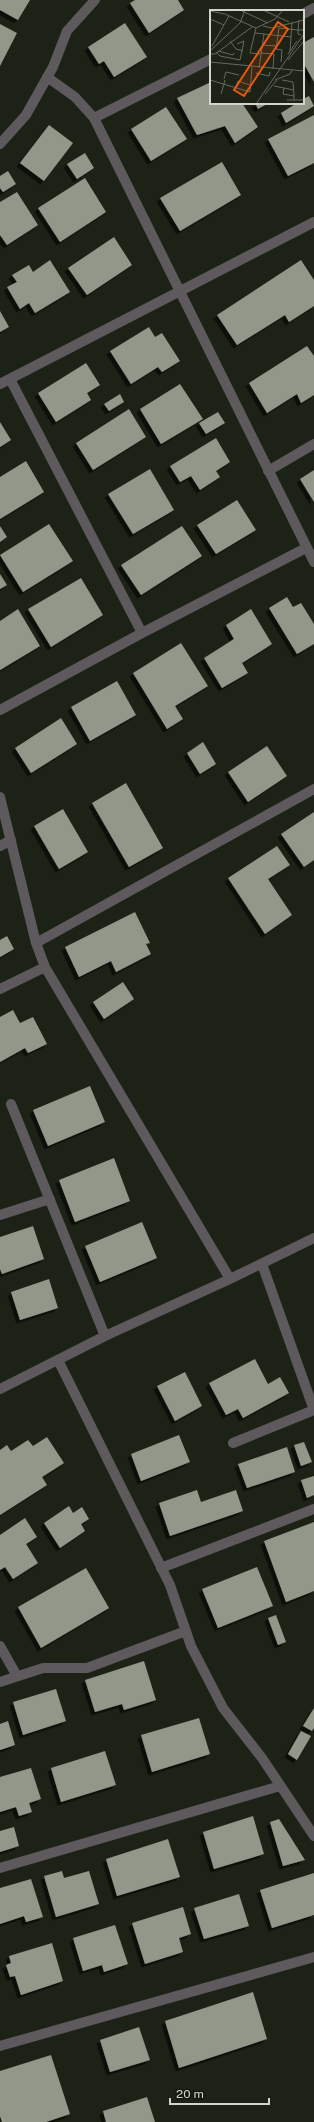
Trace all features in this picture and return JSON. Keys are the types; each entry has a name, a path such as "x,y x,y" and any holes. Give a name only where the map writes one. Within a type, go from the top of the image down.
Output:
{"street":[{"path":"0,144 26,115 48,76 67,31 95,0"},
{"path":"304,13 314,8"},
{"path":"94,118 210,60"},
{"path":"48,76 75,97 94,118 314,562"},
{"path":"0,384 314,222"},
{"path":"10,379 142,633"},
{"path":"268,470 314,444"},
{"path":"0,710 142,633 306,548"},
{"path":"36,943 314,789"},
{"path":"0,797 36,943 45,967 230,1279"},
{"path":"0,846 11,840"},
{"path":"0,989 45,967"},
{"path":"10,1104 105,1336"},
{"path":"0,1215 50,1199"},
{"path":"0,1389 105,1336 262,1264 314,1238"},
{"path":"233,1442 314,1410 262,1264"},
{"path":"58,1360 170,1586 191,1646 222,1708 262,1758 314,1836"},
{"path":"161,1568 314,1508"},
{"path":"0,1682 43,1668 87,1668 186,1631"},
{"path":"0,1646 17,1676"},
{"path":"0,1868 280,1786"},
{"path":"0,2044 314,1957"}],"building":[{"path":"0,0 30,0 18,20 0,10"},
{"path":"135,0 178,0 184,10 149,33 130,3"},
{"path":"125,23 147,57 114,77 104,61 99,64 88,47"},
{"path":"0,24 17,33 0,66"},
{"path":"314,37 314,82 304,64 304,42"},
{"path":"210,82 210,104 243,104 258,127 235,143 225,126 197,135 177,98"},
{"path":"309,96 314,106 286,123 281,113 295,104 304,104 304,98"},
{"path":"256,104 267,104 258,109"},
{"path":"166,107 187,139 151,161 131,129"},
{"path":"314,115 314,163 288,176 268,139"},
{"path":"49,125 73,143 44,181 20,163"},
{"path":"85,153 94,168 77,179 67,164"},
{"path":"222,162 241,195 180,231 160,198"},
{"path":"8,171 16,184 3,192 0,188 0,176"},
{"path":"85,178 106,212 60,242 38,208"},
{"path":"17,192 38,225 7,245 0,235 0,202"},
{"path":"114,237 132,265 87,295 68,268"},
{"path":"50,260 70,292 35,313 29,303 20,309 7,287 17,282 12,275 29,265 33,272"},
{"path":"301,260 314,280 314,306 289,322 285,315 237,345 217,315"},
{"path":"0,311 9,327 0,332"},
{"path":"149,327 155,337 162,333 180,361 162,372 158,367 131,384 110,351"},
{"path":"307,346 314,356 314,395 301,403 297,394 267,413 249,383"},
{"path":"86,363 100,385 87,393 91,400 56,422 38,393"},
{"path":"180,384 203,419 161,444 140,409"},
{"path":"120,394 124,402 109,411 104,404"},
{"path":"129,409 146,437 93,470 76,443"},
{"path":"218,412 225,423 206,434 199,423"},
{"path":"0,422 11,440 0,447"},
{"path":"216,438 230,462 216,471 220,477 200,490 191,476 180,482 170,466"},
{"path":"26,461 44,492 0,519 0,477"},
{"path":"150,469 174,510 133,534 108,494"},
{"path":"314,470 314,502 300,479"},
{"path":"237,500 256,530 216,554 197,525"},
{"path":"49,524 73,561 23,592 0,555"},
{"path":"0,526 7,537 0,542"},
{"path":"182,526 202,556 141,595 121,565"},
{"path":"0,574 7,585 0,589"},
{"path":"81,578 103,615 51,647 28,609"},
{"path":"287,597 293,607 301,603 314,624 314,644 297,654 269,608"},
{"path":"18,609 40,646 0,670 0,621"},
{"path":"251,609 272,644 242,663 248,673 222,688 204,658 234,639 226,625"},
{"path":"181,643 208,686 175,706 183,719 167,729 133,673"},
{"path":"117,681 136,715 90,741 71,707"},
{"path":"61,718 77,744 31,773 15,748"},
{"path":"203,742 216,764 200,774 187,753"},
{"path":"267,746 287,776 248,802 228,772"},
{"path":"126,783 163,848 129,867 92,803"},
{"path":"63,809 88,852 59,869 34,826"},
{"path":"314,812 314,860 304,867 281,834"},
{"path":"277,846 290,865 268,879 292,915 265,934 228,878"},
{"path":"135,912 150,943 146,944 151,954 116,972 111,961 79,977 65,947"},
{"path":"7,936 14,949 0,957 0,940"},
{"path":"123,982 134,999 104,1019 93,1002"},
{"path":"13,1010 20,1023 33,1017 47,1044 28,1053 25,1048 0,1062 0,1017"},
{"path":"90,1086 105,1122 48,1146 33,1110"},
{"path":"114,1158 130,1201 75,1222 59,1180"},
{"path":"142,1222 157,1258 100,1282 85,1246"},
{"path":"33,1226 44,1259 2,1274 0,1269 0,1237"},
{"path":"49,1279 58,1308 20,1320 11,1292"},
{"path":"255,1359 268,1384 280,1377 289,1393 243,1418 238,1409 226,1415 209,1383"},
{"path":"185,1372 202,1406 175,1421 157,1386"},
{"path":"179,1435 190,1462 141,1481 131,1454"},
{"path":"47,1437 64,1463 42,1477 47,1485 0,1515 0,1450 7,1445 11,1451 28,1440 33,1446"},
{"path":"304,1442 312,1462 301,1466 294,1445"},
{"path":"287,1447 295,1472 247,1488 238,1464"},
{"path":"314,1476 314,1495 307,1498 301,1480"},
{"path":"197,1490 201,1502 236,1490 243,1511 170,1536 159,1503"},
{"path":"69,1506 73,1513 82,1507 89,1519 81,1524 85,1531 60,1548 44,1523"},
{"path":"25,1518 37,1537 26,1544 38,1563 13,1579 5,1567 0,1570 0,1535"},
{"path":"314,1522 314,1591 286,1602 264,1541"},
{"path":"257,1567 273,1606 218,1628 202,1589"},
{"path":"86,1568 109,1608 41,1648 18,1607"},
{"path":"276,1615 286,1642 278,1645 268,1618"},
{"path":"144,1661 156,1700 124,1710 122,1704 95,1712 85,1680"},
{"path":"56,1689 66,1721 23,1735 13,1702"},
{"path":"314,1708 314,1728 312,1731 303,1726"},
{"path":"199,1718 210,1754 152,1772 141,1735"},
{"path":"8,1721 15,1745 0,1750 0,1724"},
{"path":"301,1731 311,1736 297,1760 288,1754"},
{"path":"105,1751 116,1785 61,1802 51,1768"},
{"path":"31,1768 41,1799 29,1803 32,1812 19,1816 16,1807 0,1812 0,1777"},
{"path":"253,1816 264,1854 214,1869 203,1832"},
{"path":"279,1819 305,1860 283,1866 270,1822"},
{"path":"14,1827 19,1846 0,1852 0,1831"},
{"path":"168,1839 180,1877 117,1896 106,1859"},
{"path":"62,1871 64,1878 89,1871 99,1904 56,1917 44,1876"},
{"path":"314,1873 314,1915 272,1928 260,1890"},
{"path":"31,1879 43,1917 26,1922 24,1916 0,1924 0,1888"},
{"path":"239,1894 249,1926 204,1939 194,1908"},
{"path":"183,1907 191,1934 179,1938 183,1952 145,1964 132,1923"},
{"path":"115,1925 128,1964 104,1972 102,1965 83,1971 73,1938"},
{"path":"52,1943 63,1981 21,1995 15,1976 10,1977 6,1965 11,1963 9,1956"},
{"path":"253,1992 267,2039 179,2068 165,2021"},
{"path":"139,2027 150,2060 110,2072 100,2040"},
{"path":"51,2055 70,2114 46,2122 2,2122 0,2116 0,2071"},
{"path":"147,2097 155,2122 106,2122 103,2111"}]}
